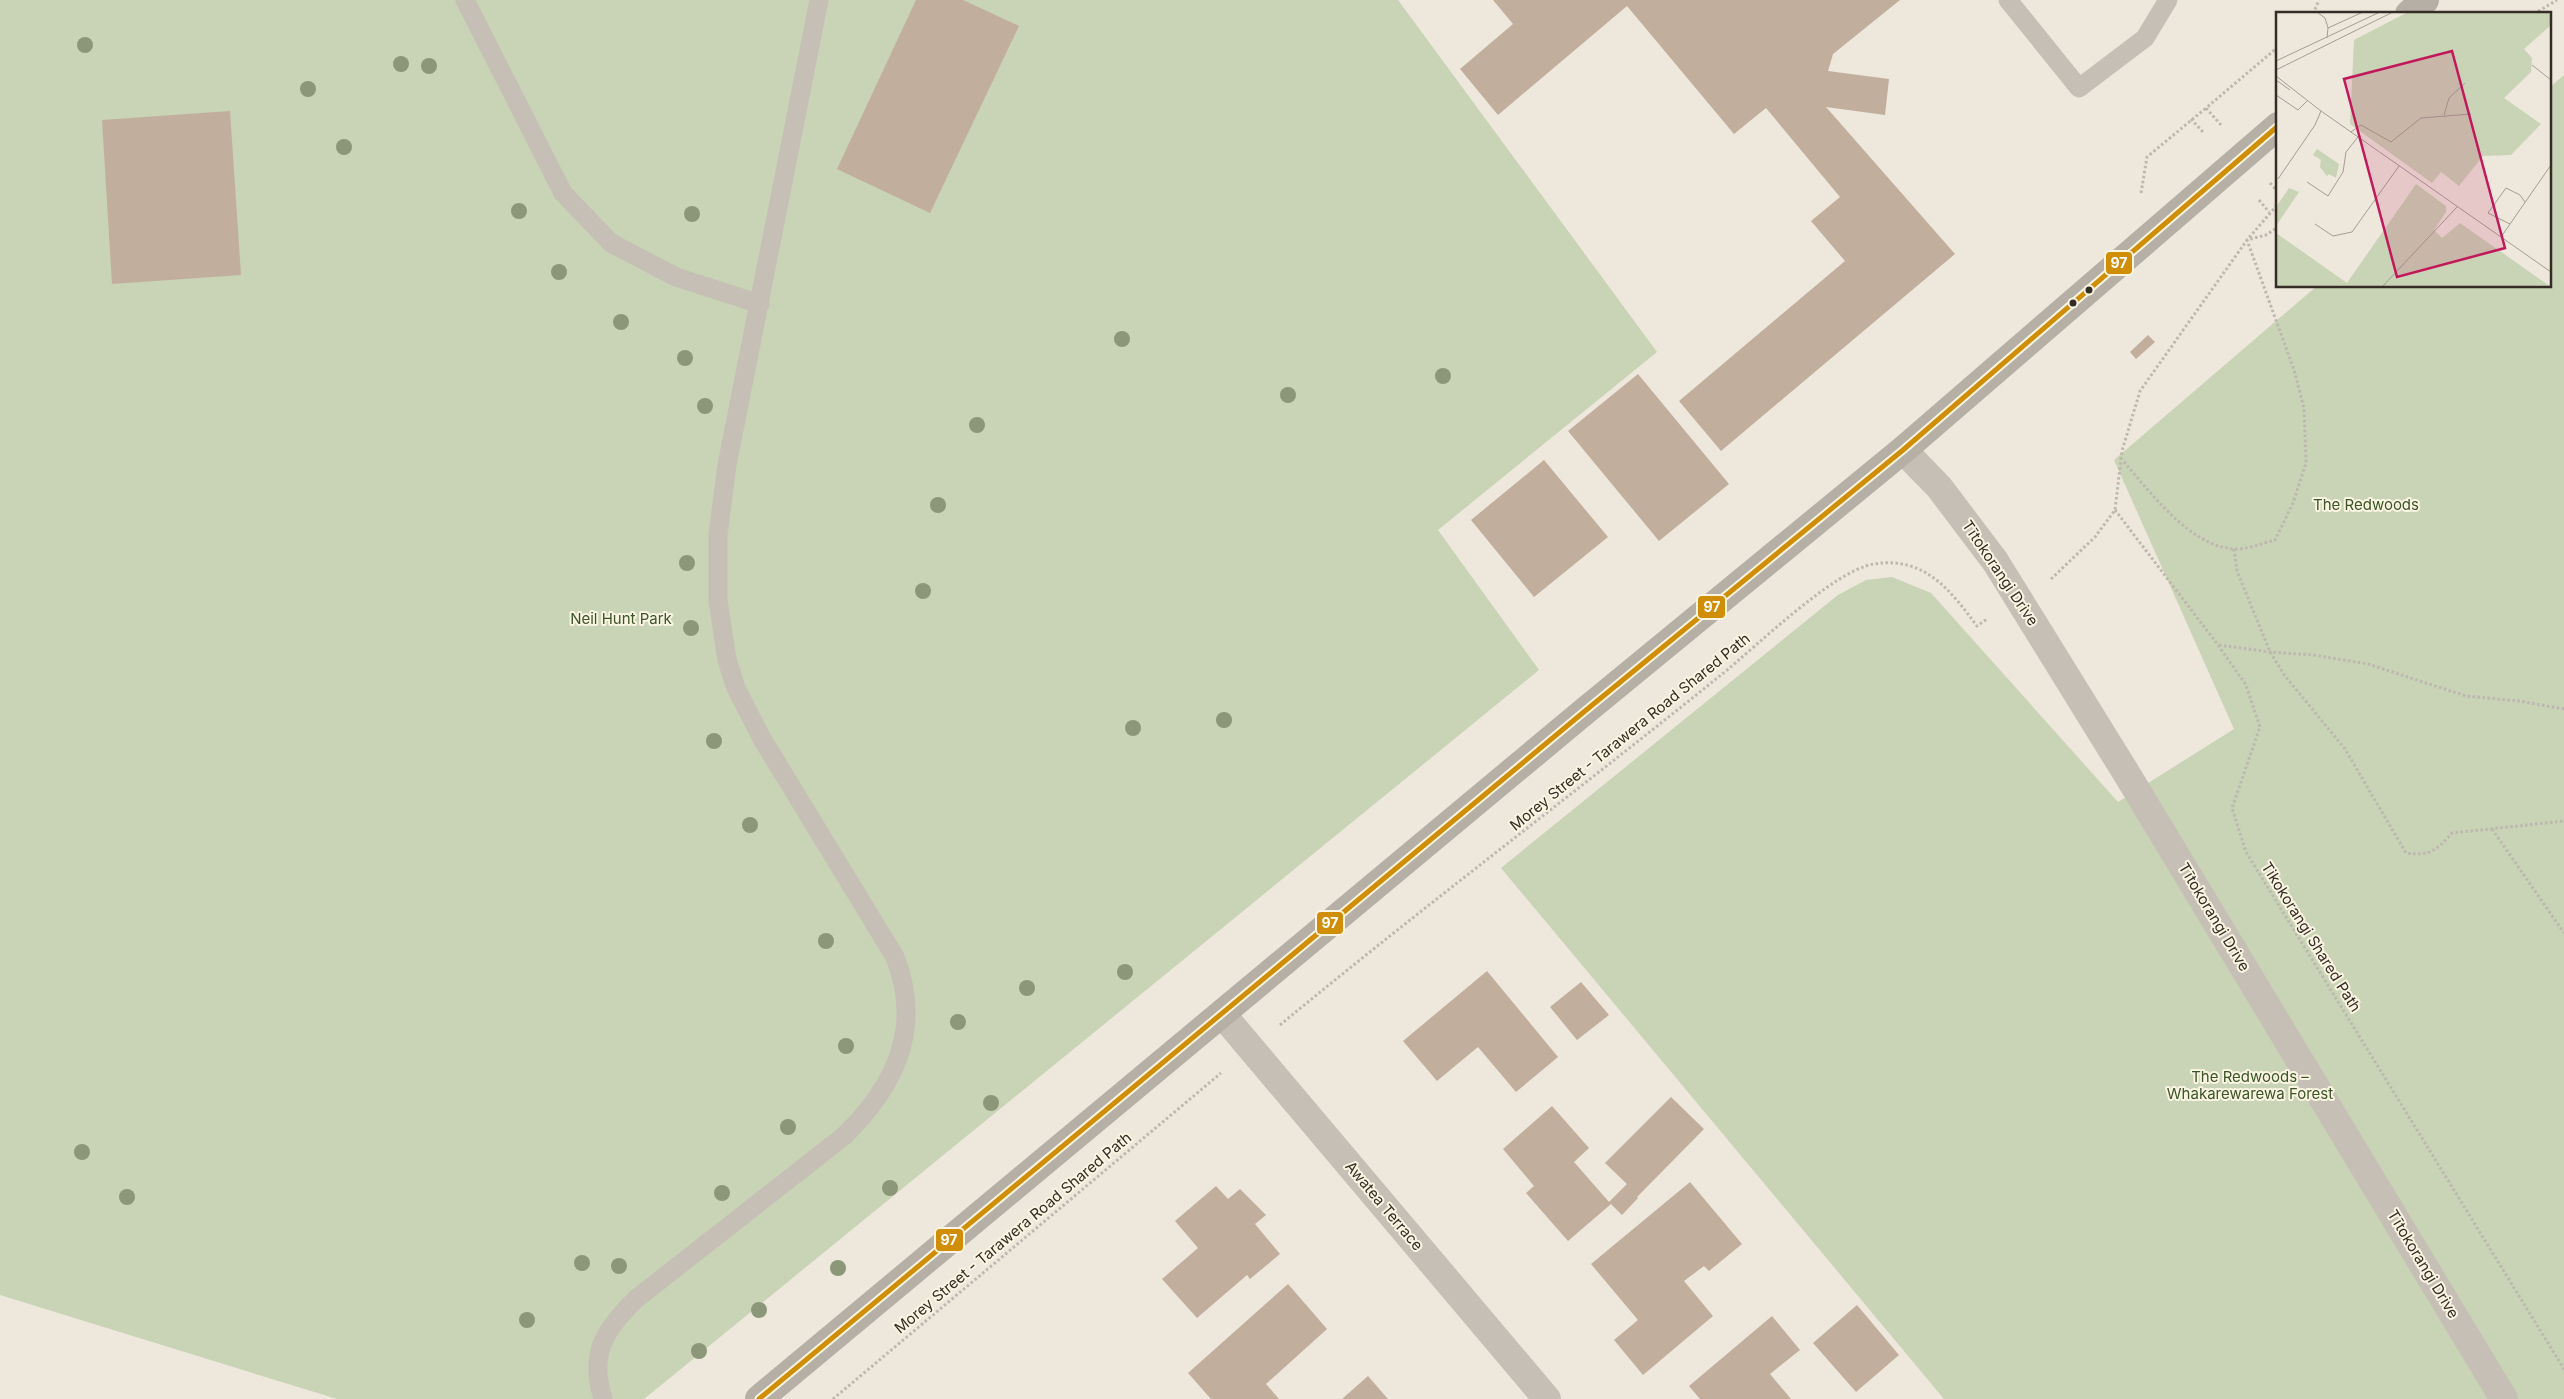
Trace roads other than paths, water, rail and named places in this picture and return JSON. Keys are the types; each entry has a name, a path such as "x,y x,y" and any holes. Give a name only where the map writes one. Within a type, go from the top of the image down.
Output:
{"main road":[{"path":"759,1399 1903,450 2276,128"}],"street":[{"name":"Tītokorangi Drive","path":"1903,450 1939,487 1995,561 2125,770 2504,1399"},
{"name":"Awatea Terrace","path":"1222,1014 1547,1399"}],"lane":[{"path":"465,0 563,193 611,244 676,277 760,304"},
{"path":"603,1399 597,1364 603,1340 610,1326 636,1299 844,1136 862,1119 875,1103 895,1070 904,1032 905,991 895,958 747,713 736,688 724,645 718,601 718,535 727,465 819,0"},
{"path":"2008,0 2079,88 2145,38 2168,0"}],"park label":[{"name":"The Redwoods","path":"2366,505"},
{"name":"Neil Hunt Park","path":"621,619"},
{"name":"The Redwoods – Whakarewarewa Forest","path":"2250,1086"}]}
